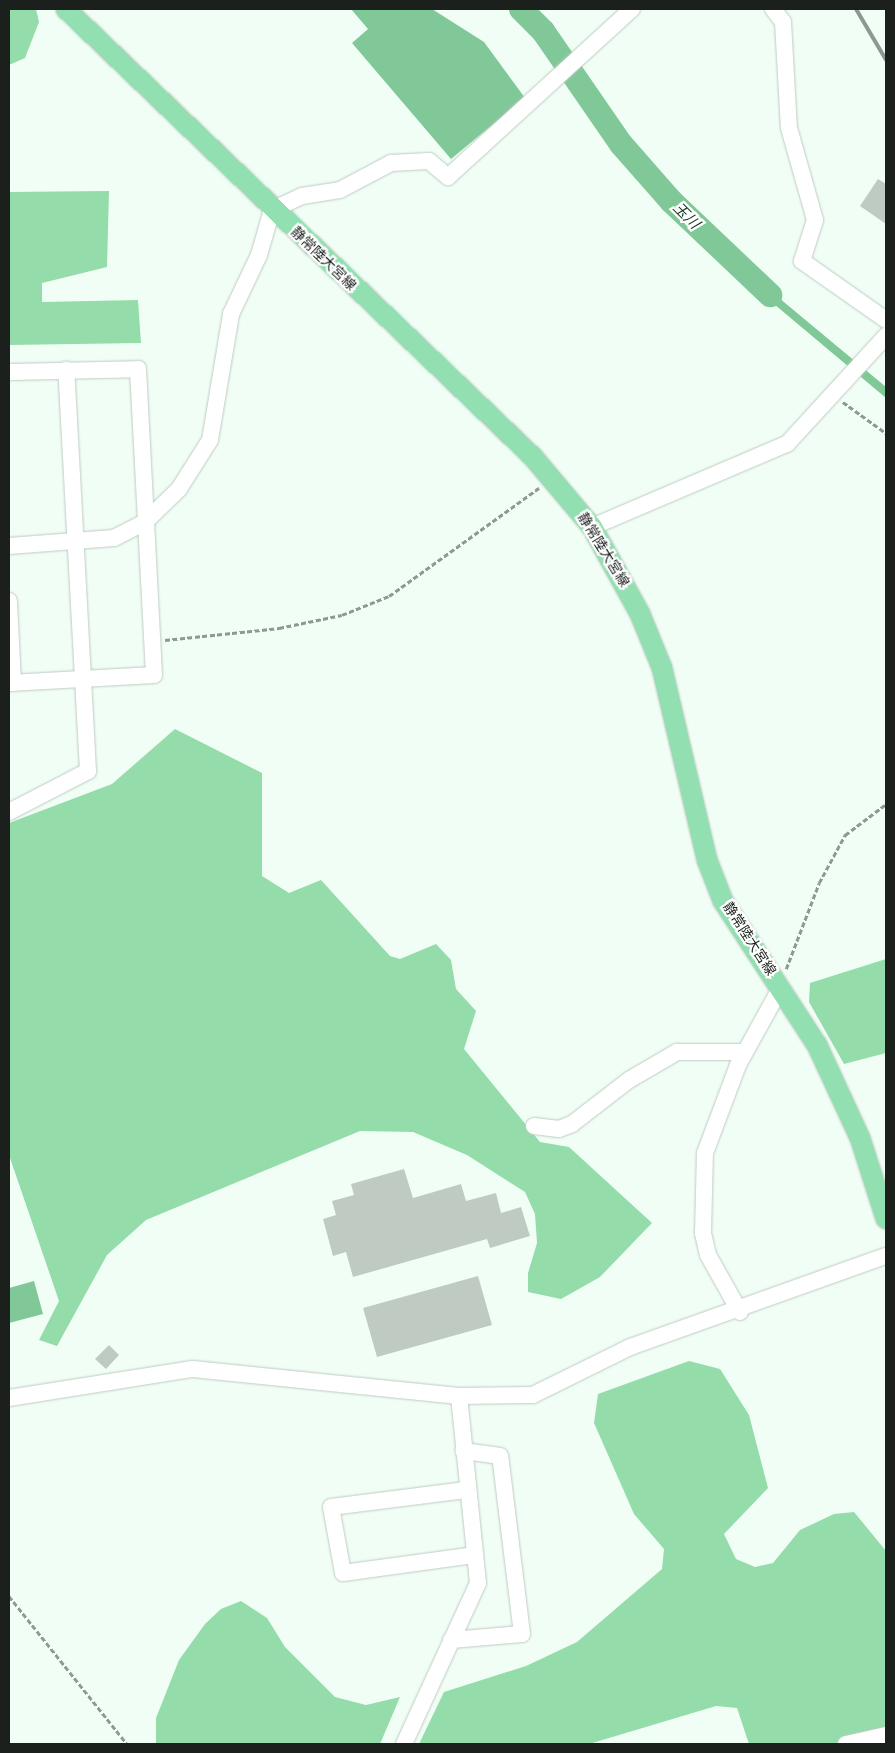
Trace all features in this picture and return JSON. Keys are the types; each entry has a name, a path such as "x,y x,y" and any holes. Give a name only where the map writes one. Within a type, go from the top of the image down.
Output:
{"main road":[{"name":"静常陸大宮線","path":"66,9 272,210 552,478 592,528 636,606 662,668 707,860 723,901 781,987 838,1084 886,1219"}],"street":[{"path":"9,546 114,538 145,522 179,489 210,440 231,314 259,255 272,210 302,196 340,190 391,163 429,161 448,177 544,94 632,9"},
{"path":"773,9 783,22 788,128 815,220 802,261 886,320"},
{"path":"592,528 788,444 885,337"},
{"path":"9,372 138,369 154,674 84,680 11,683 9,601"},
{"path":"9,812 88,771 66,370"},
{"path":"740,1312 708,1255 704,1216 705,1153 744,1052 781,987"},
{"path":"534,1126 559,1128 572,1124 629,1080 677,1052 744,1052"},
{"path":"9,1398 194,1370 459,1396 533,1395 630,1347 740,1312 886,1256"},
{"path":"404,1744 478,1583 466,1490 459,1396"},
{"path":"451,1640 522,1634 500,1456 463,1451"},
{"path":"466,1490 330,1506 343,1573 474,1555"},
{"path":"846,1744 886,1735"}],"path":[{"path":"835,392 886,433"},
{"path":"151,642 280,628 342,615 389,596 552,478"},
{"path":"781,987 820,883 845,834 886,804"},
{"path":"9,1596 127,1744"}],"shaded area":[{"path":"9,9 36,9 39,22 25,58 9,65"},
{"path":"351,9 432,9 484,42 525,98 451,159 352,43 368,29"},
{"path":"109,191 107,267 42,283 42,302 138,300 141,343 9,345 9,192"},
{"path":"748,272 886,387 886,398 743,278"},
{"path":"175,729 262,773 262,876 289,893 321,880 390,956 400,959 436,944 451,960 456,989 476,1011 464,1049 540,1142 569,1147 652,1223 600,1277 561,1299 528,1292 528,1273 537,1243 535,1214 525,1192 467,1155 413,1132 360,1131 146,1220 107,1255 57,1346 39,1340 59,1301 9,1155 9,823 112,784"},
{"path":"886,959 886,1053 844,1064 809,1002 810,983"},
{"path":"34,1281 43,1314 9,1323 9,1288"},
{"path":"689,1361 720,1369 749,1415 768,1488 724,1534 736,1559 755,1567 773,1563 800,1530 834,1514 854,1512 886,1551 886,1744 749,1744 737,1708 716,1706 589,1744 419,1744 444,1692 526,1666 577,1642 662,1569 664,1549 634,1514 594,1423 598,1394"},
{"path":"241,1601 267,1618 285,1647 335,1697 366,1705 400,1697 380,1744 156,1744 156,1718 179,1660 205,1624 221,1609"}],"building":[{"path":"878,179 886,184 886,224 860,206"},
{"path":"404,1169 413,1198 461,1184 466,1201 496,1193 501,1213 521,1207 530,1236 490,1248 487,1239 353,1277 346,1252 333,1256 323,1219 336,1215 332,1201 354,1195 351,1184"},
{"path":"478,1276 492,1325 377,1357 363,1308"},
{"path":"109,1345 119,1355 106,1369 95,1359"}],"waterway":[{"name":"玉川","path":"521,9 543,31 621,144 671,201 770,295"}],"railway":[{"path":"856,9 886,60"}]}
